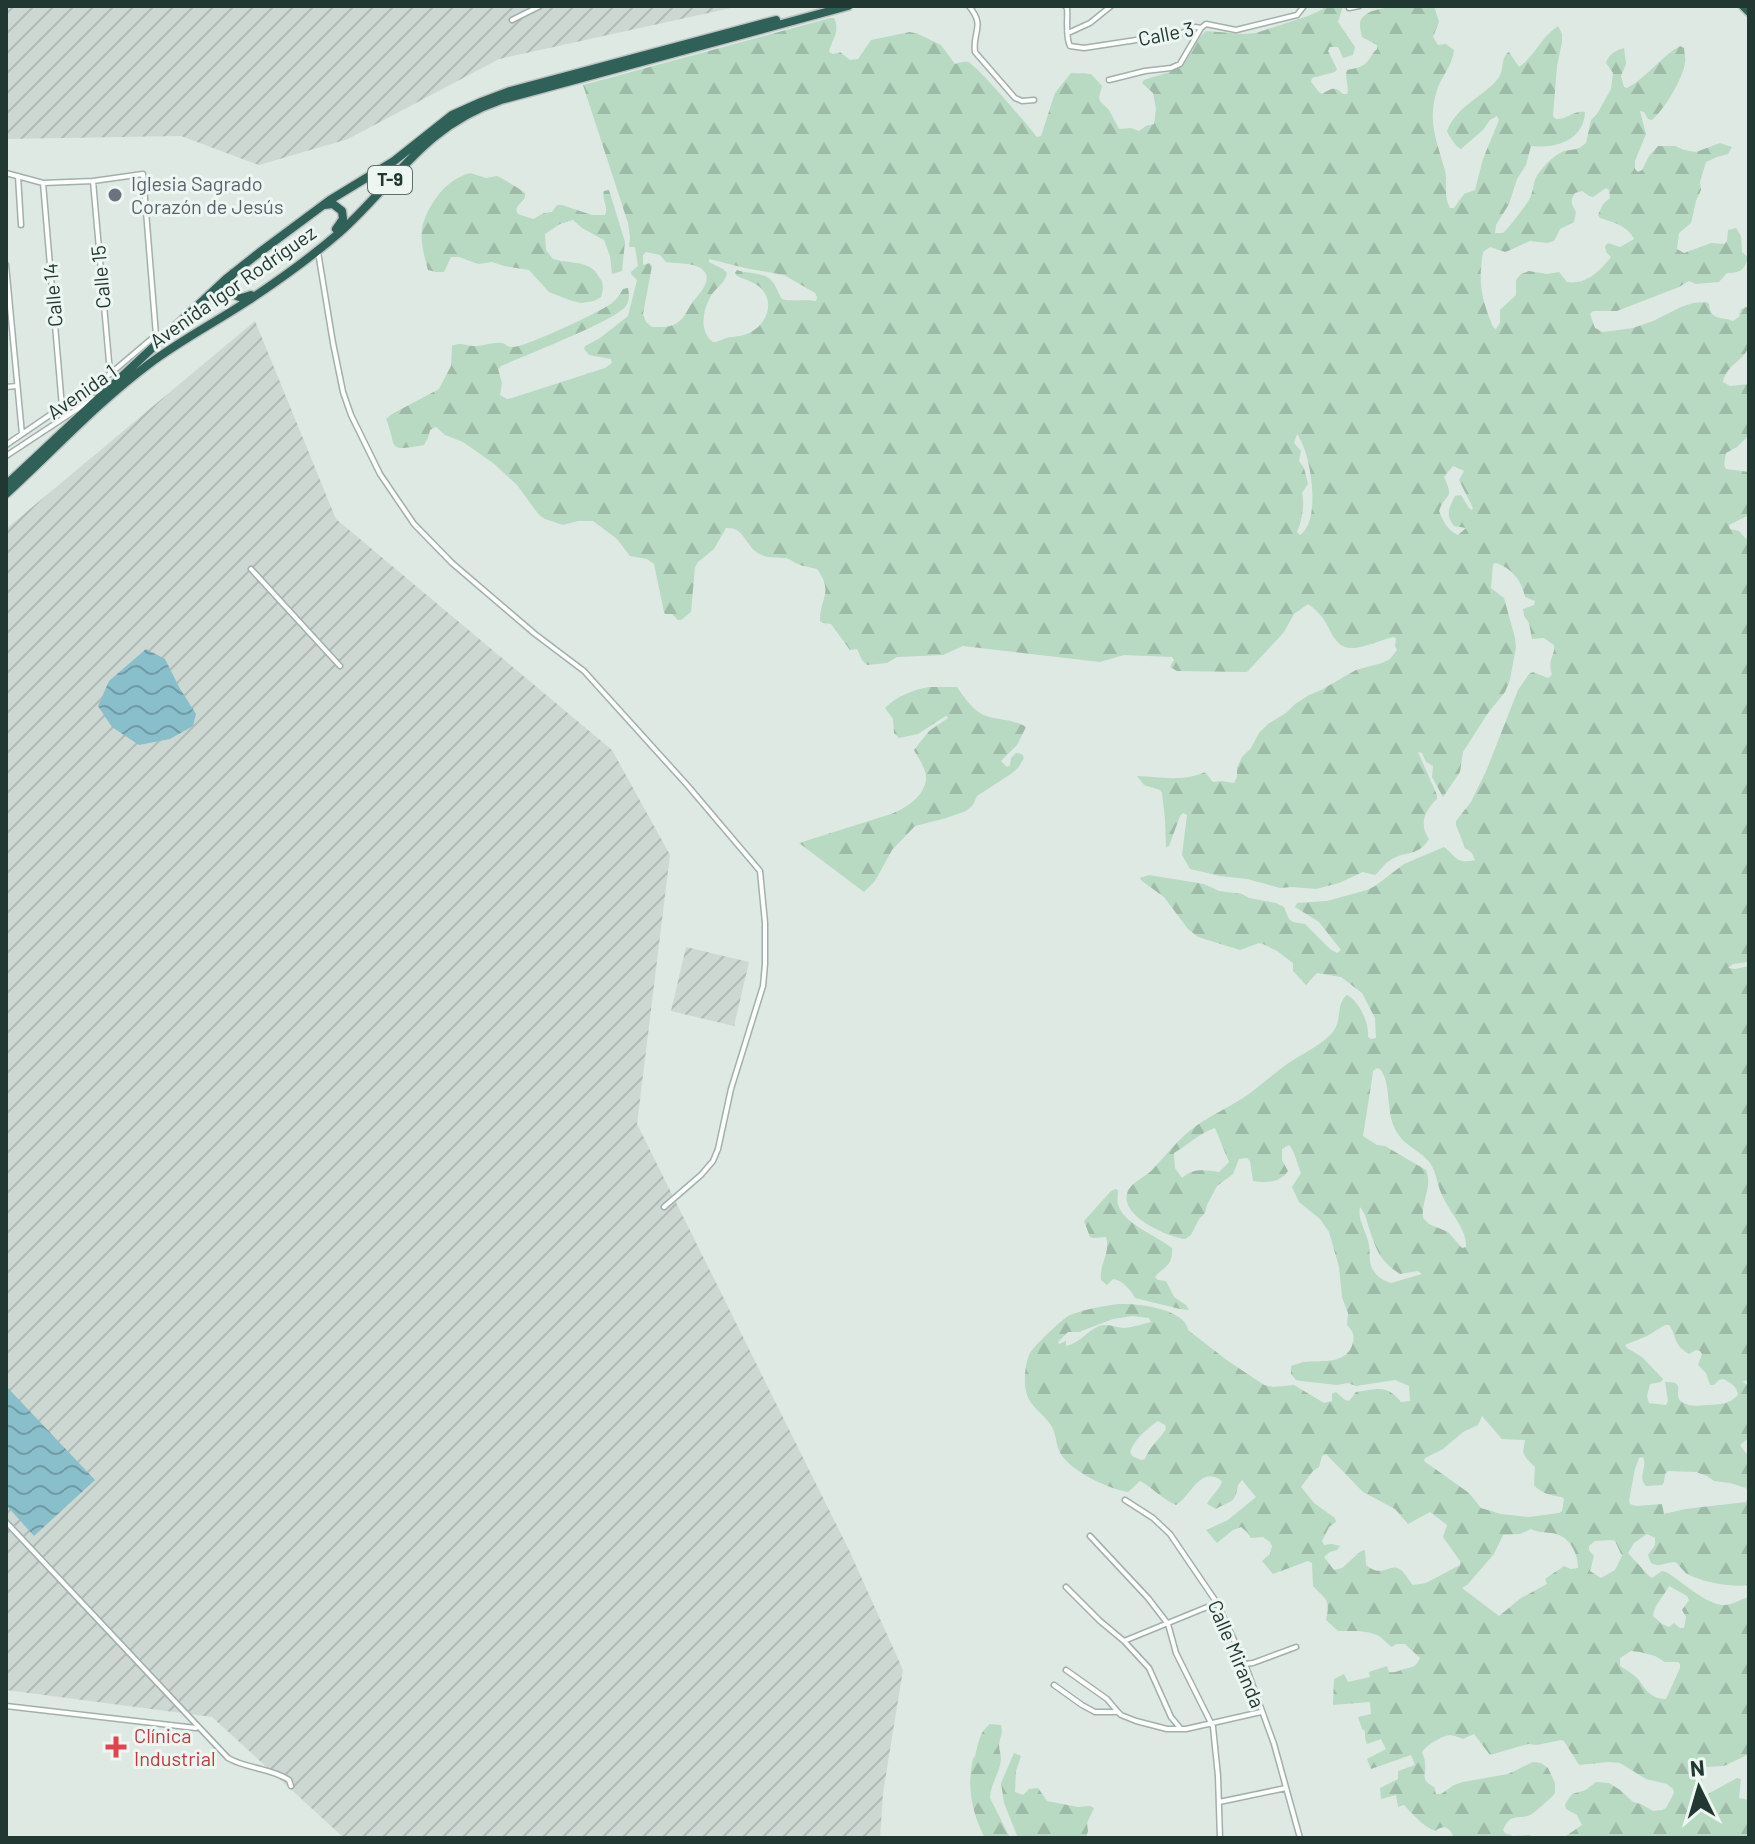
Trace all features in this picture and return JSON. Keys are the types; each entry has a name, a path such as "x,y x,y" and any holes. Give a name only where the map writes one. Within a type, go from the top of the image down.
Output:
{"highway":[{"name":"Avenida Igor Rodríguez","path":"6,485 234,273 321,206 394,161 452,115 510,91 827,6"},
{"name":"Avenida Igor Rodríguez","path":"6,494 138,373 198,330 259,293 338,233 406,162 449,125 489,104 848,6"},
{"path":"1743,6 1749,12"},
{"name":"T-9","path":"314,252 343,219 337,205 321,206"},
{"path":"234,273 229,285 232,294 242,298 259,293"}],"street":[{"path":"512,20 540,6"},
{"path":"969,6 977,16 975,52 1015,98 1034,100"},
{"path":"1065,6 1068,33 1090,23 1111,6"},
{"path":"1067,13 1073,6"},
{"name":"Calle 3","path":"1068,33 1070,46 1084,48 1182,33 1206,24 1236,30 1297,15 1304,6"},
{"path":"1349,6 1359,6"},
{"path":"1109,80 1180,64 1201,28"},
{"path":"6,173 43,183 93,181"},
{"name":"Avenida 1","path":"6,445 110,374 156,335 143,174 93,181"},
{"path":"18,176 21,225"},
{"name":"Calle 15","path":"93,181 110,374"},
{"name":"Calle 14","path":"43,183 62,407"},
{"path":"314,252 343,392 363,443 406,513 441,553 535,634 584,671 760,871 765,923 763,986 731,1089 718,1149 701,1175 664,1207"},
{"path":"6,265 22,434"},
{"path":"6,387 17,386"},
{"path":"6,456 113,386"},
{"path":"251,569 340,666"},
{"name":"Calle Miranda","path":"1125,1500 1153,1518 1170,1534 1217,1603 1245,1664 1274,1744 1300,1838"},
{"path":"6,1522 228,1758 238,1764 281,1775 289,1780 291,1786"},
{"path":"1090,1536 1168,1624 1176,1653 1211,1723 1218,1776 1220,1838"},
{"path":"1066,1587 1149,1668 1171,1717 1180,1728"},
{"path":"1124,1641 1217,1603"},
{"path":"1245,1664 1296,1647"},
{"path":"1066,1670 1107,1699 1121,1715 1167,1729 1186,1729 1261,1712"},
{"path":"1054,1685 1095,1712 1118,1712"},
{"path":"6,1706 198,1728"},
{"path":"1219,1802 1286,1788"}],"shaded area":[{"path":"6,6 740,6 499,59 348,139 259,165 181,136 6,139"},
{"path":"255,321 336,519 612,750 670,855 637,1124 849,1550 903,1670 883,1793 880,1838 344,1838 212,1717 6,1690 6,529"},
{"path":"686,947 749,962 734,1026 671,1011"}],"green space":[{"path":"1323,6 1343,6 1338,22 1355,47 1353,55 1343,58 1338,47 1330,47 1328,51 1337,69 1312,78 1311,82 1322,94 1333,89 1347,94 1347,70 1365,64 1377,49 1377,45 1362,37 1362,18 1367,13 1385,8 1434,6 1439,22 1433,37 1438,45 1446,44 1454,50 1437,90 1433,112 1450,208 1454,208 1464,194 1475,190 1483,159 1499,120 1497,116 1490,120 1461,149 1447,131 1451,123 1456,115 1497,80 1509,52 1519,67 1558,26 1562,42 1553,116 1560,119 1585,112 1583,122 1580,130 1567,141 1550,146 1531,146 1526,165 1496,225 1495,233 1503,233 1522,210 1530,198 1536,177 1555,156 1586,143 1591,120 1611,89 1613,73 1607,60 1621,49 1624,48 1626,64 1621,76 1627,88 1680,46 1684,48 1684,68 1667,101 1652,120 1640,111 1646,134 1635,161 1638,172 1658,146 1675,146 1696,152 1720,143 1732,147 1728,154 1706,162 1691,223 1679,233 1677,249 1684,253 1711,243 1724,244 1728,230 1736,228 1741,236 1742,252 1748,257 1743,268 1727,273 1719,282 1696,284 1689,281 1617,311 1593,311 1590,314 1595,328 1603,332 1633,328 1693,303 1706,302 1714,316 1733,321 1739,317 1741,309 1749,306 1749,346 1723,382 1730,386 1749,384 1749,435 1726,453 1724,465 1726,469 1749,472 1749,515 1729,525 1730,529 1739,531 1746,539 1749,532 1749,962 1733,964 1728,968 1749,966 1749,1380 1743,1382 1749,1386 1749,1438 1740,1445 1749,1457 1749,1494 1746,1488 1714,1481 1696,1472 1668,1471 1662,1485 1646,1486 1642,1479 1643,1457 1639,1458 1635,1469 1629,1501 1636,1506 1662,1504 1664,1514 1746,1502 1749,1495 1749,1585 1702,1580 1687,1574 1675,1562 1651,1563 1648,1555 1655,1545 1655,1538 1647,1534 1634,1543 1628,1553 1652,1578 1662,1571 1666,1572 1717,1604 1727,1605 1749,1597 1749,1754 1724,1766 1705,1767 1702,1788 1704,1794 1708,1794 1737,1778 1741,1779 1739,1798 1749,1800 1749,1838 1563,1838 1582,1825 1577,1815 1566,1809 1565,1805 1572,1794 1596,1782 1609,1783 1633,1802 1653,1811 1666,1808 1674,1793 1667,1784 1646,1779 1620,1763 1579,1765 1561,1740 1528,1744 1490,1755 1474,1734 1463,1739 1450,1735 1434,1741 1422,1752 1425,1779 1434,1787 1436,1794 1463,1782 1508,1774 1533,1762 1548,1768 1555,1783 1555,1793 1530,1815 1511,1819 1503,1830 1513,1836 1530,1835 1533,1838 1454,1838 1446,1828 1435,1831 1404,1805 1398,1807 1396,1795 1381,1799 1380,1788 1398,1779 1398,1771 1415,1765 1411,1755 1371,1769 1367,1759 1386,1749 1381,1739 1367,1744 1358,1717 1371,1714 1370,1702 1333,1705 1334,1679 1344,1674 1348,1682 1370,1677 1369,1672 1387,1666 1389,1672 1396,1672 1414,1666 1420,1658 1405,1644 1392,1647 1373,1633 1338,1631 1326,1620 1327,1603 1313,1586 1312,1563 1308,1561 1273,1574 1262,1561 1270,1554 1270,1542 1263,1537 1251,1538 1241,1527 1217,1543 1206,1530 1228,1520 1256,1497 1242,1480 1233,1499 1216,1509 1207,1504 1222,1481 1214,1477 1202,1479 1176,1505 1140,1481 1128,1492 1102,1484 1076,1469 1063,1457 1053,1429 1029,1400 1026,1390 1025,1374 1030,1353 1061,1321 1088,1309 1127,1304 1160,1309 1179,1317 1188,1330 1264,1385 1294,1385 1324,1403 1332,1401 1332,1394 1336,1392 1349,1401 1356,1392 1376,1389 1391,1392 1401,1402 1410,1401 1409,1386 1395,1380 1356,1386 1348,1383 1337,1385 1296,1380 1291,1374 1291,1366 1345,1355 1354,1337 1347,1325 1348,1313 1329,1232 1320,1219 1299,1202 1292,1187 1301,1173 1289,1145 1282,1149 1282,1160 1288,1171 1272,1181 1253,1181 1250,1161 1247,1158 1239,1159 1233,1174 1217,1186 1205,1213 1185,1239 1158,1230 1131,1210 1127,1194 1131,1186 1150,1172 1196,1126 1243,1098 1328,1037 1336,1026 1341,1004 1347,995 1363,1013 1368,1037 1376,1038 1375,1018 1362,993 1341,977 1317,973 1306,985 1293,971 1293,963 1263,944 1240,950 1198,937 1188,929 1164,897 1140,878 1149,875 1204,884 1219,891 1276,903 1284,907 1289,919 1305,924 1337,953 1341,950 1319,922 1295,907 1297,903 1327,901 1367,890 1404,864 1444,847 1457,859 1475,860 1465,848 1456,821 1471,802 1487,769 1518,690 1533,672 1548,678 1552,675 1550,665 1554,645 1544,638 1532,639 1523,609 1534,605 1535,601 1525,597 1519,581 1511,572 1502,565 1493,564 1491,588 1504,598 1515,638 1510,680 1463,752 1460,772 1443,797 1432,777 1433,766 1418,752 1437,795 1424,818 1424,829 1429,839 1420,849 1389,861 1375,875 1363,872 1316,889 1280,888 1190,869 1182,855 1187,815 1183,813 1180,816 1166,847 1162,793 1144,785 1137,776 1180,778 1205,772 1213,782 1234,783 1242,757 1268,724 1309,695 1356,670 1390,659 1397,650 1396,638 1362,647 1345,647 1336,641 1322,617 1308,604 1294,614 1284,632 1247,672 1177,671 1170,667 1174,660 1172,657 1124,655 1100,662 963,646 943,655 897,657 887,663 867,665 857,649 850,650 831,624 820,621 825,584 817,569 786,558 763,555 755,551 740,532 726,528 714,549 695,567 691,612 678,620 664,612 654,564 647,559 630,556 617,539 593,521 563,525 545,519 517,485 493,463 436,427 430,430 424,445 395,446 386,419 439,389 451,366 452,346 520,345 593,314 612,303 623,289 628,288 628,302 619,312 588,329 501,366 498,369 502,383 500,395 512,398 605,368 612,363 611,359 589,355 584,349 628,316 637,280 631,272 638,266 635,247 629,247 628,223 583,85 834,18 836,32 829,52 840,52 850,60 858,59 871,40 910,32 918,34 941,45 955,64 966,62 973,65 1037,137 1041,136 1055,93 1071,73 1091,74 1102,86 1100,101 1119,129 1139,131 1154,124 1156,109 1153,93 1142,83 1144,80 1173,71 1183,64 1206,31 1256,33 1323,9","holes":["1606,188 1609,190 1610,198 1598,215 1624,228 1634,239 1620,247 1608,243 1606,252 1611,257 1597,272 1580,281 1567,282 1559,272 1529,271 1521,274 1516,280 1516,295 1500,310 1500,323 1496,329 1483,299 1483,252 1490,247 1505,252 1530,241 1554,241 1560,229 1574,222 1576,212 1572,199 1575,193 1582,191 1593,197","646,252 660,255 666,262 695,266 706,274 706,283 701,292 682,319 671,326 652,327 643,314 650,263 643,265","709,259 784,275 815,293 816,301 782,299 768,277 737,270 737,276 761,288 768,300 767,312 751,332 713,342 705,332 704,313 712,294 727,273","1297,434 1306,456 1312,486 1311,516 1300,535 1297,532 1302,512 1302,493 1308,484 1299,461 1301,451 1294,443","1453,466 1464,471 1459,480 1473,508 1469,508 1461,495 1455,496 1450,518 1454,526 1466,528 1458,535 1444,522 1439,511 1449,490 1444,477","1377,1068 1384,1076 1394,1126 1401,1138 1432,1167 1441,1193 1464,1234 1466,1247 1462,1248 1448,1232 1423,1218 1428,1182 1426,1170 1363,1136 1373,1071","1215,1128 1229,1162 1219,1172 1195,1171 1182,1178 1175,1168 1174,1153","1360,1207 1384,1261 1400,1274 1418,1271 1422,1274 1391,1283 1379,1277 1371,1266 1369,1245","1132,1316 1149,1318 1151,1322 1125,1328 1099,1326 1071,1344 1066,1346 1066,1341 1059,1344 1068,1332 1079,1332 1113,1319","1669,1325 1677,1343 1684,1350 1689,1354 1700,1351 1702,1354 1698,1365 1706,1373 1710,1385 1723,1379 1735,1387 1738,1395 1724,1403 1692,1406 1679,1399 1676,1384 1665,1382 1666,1405 1649,1403 1650,1384 1663,1379 1642,1357 1625,1345","1482,1416 1502,1439 1525,1440 1523,1452 1535,1467 1534,1485 1546,1494 1562,1497 1562,1511 1529,1517 1481,1508 1469,1493 1424,1461 1463,1432 1478,1425","1158,1421 1166,1429 1145,1459 1141,1460 1130,1452 1145,1431","1326,1454 1363,1492 1395,1509 1408,1524 1430,1512 1447,1525 1443,1537 1460,1565 1426,1583 1413,1585 1399,1569 1377,1571 1366,1565 1365,1550 1342,1568 1334,1570 1324,1557 1340,1546 1324,1545 1322,1541 1329,1527 1336,1522 1335,1518 1314,1503 1301,1487","1531,1529 1563,1537 1574,1550 1578,1568 1564,1566 1545,1579 1547,1584 1521,1598 1499,1616 1462,1588 1494,1554 1503,1535 1520,1534","1611,1540 1615,1541 1622,1556 1615,1570 1601,1578 1590,1571 1594,1556 1589,1550 1595,1541","1669,1586 1687,1596 1689,1600 1682,1610 1686,1617 1684,1628 1674,1623 1669,1627 1662,1624 1653,1616","1631,1651 1680,1664 1666,1699 1653,1696 1638,1679 1620,1666 1620,1658"]},
{"path":"470,173 486,178 497,176 525,193 517,211 533,219 552,212 557,205 592,215 605,215 603,194 609,190 625,242 622,271 612,274 604,240 573,220 545,234 546,250 553,259 594,270 602,281 603,289 601,297 594,301 581,303 569,300 549,292 529,270 492,262 478,264 451,257 444,272 428,270 422,242 425,219 445,187"},
{"path":"929,687 957,687 980,713 1026,727 1017,745 1001,761 1007,767 1016,753 1024,758 1011,774 977,796 966,811 915,826 892,850 875,881 864,892 799,843 891,814 918,796 925,785 926,775 914,750 929,731 948,718 944,717 918,734 899,738 894,733 893,719 885,708 906,694"},
{"path":"1116,1189 1118,1204 1126,1217 1172,1248 1170,1262 1155,1277 1166,1281 1174,1297 1189,1310 1135,1298 1120,1281 1113,1279 1107,1285 1101,1280 1106,1237 1090,1237 1084,1221"},
{"path":"990,1724 1001,1725 1002,1731 1000,1764 990,1798 1010,1838 985,1838 972,1802 970,1783 973,1760 980,1736"},
{"path":"1014,1753 1021,1756 1016,1771 1015,1792 1023,1795 1029,1789 1038,1788 1047,1801 1094,1808 1087,1823 1086,1838 1018,1838 1004,1803 1001,1783"}],"water":[{"path":"146,649 165,659 196,714 193,726 170,739 139,745 112,727 98,706 109,681"},
{"path":"6,1386 95,1480 34,1536 6,1505"}],"place":[{"name":"Iglesia Sagrado Corazón de Jesús","path":"115,195"},
{"name":"Clínica Industrial","path":"116,1747"}]}
